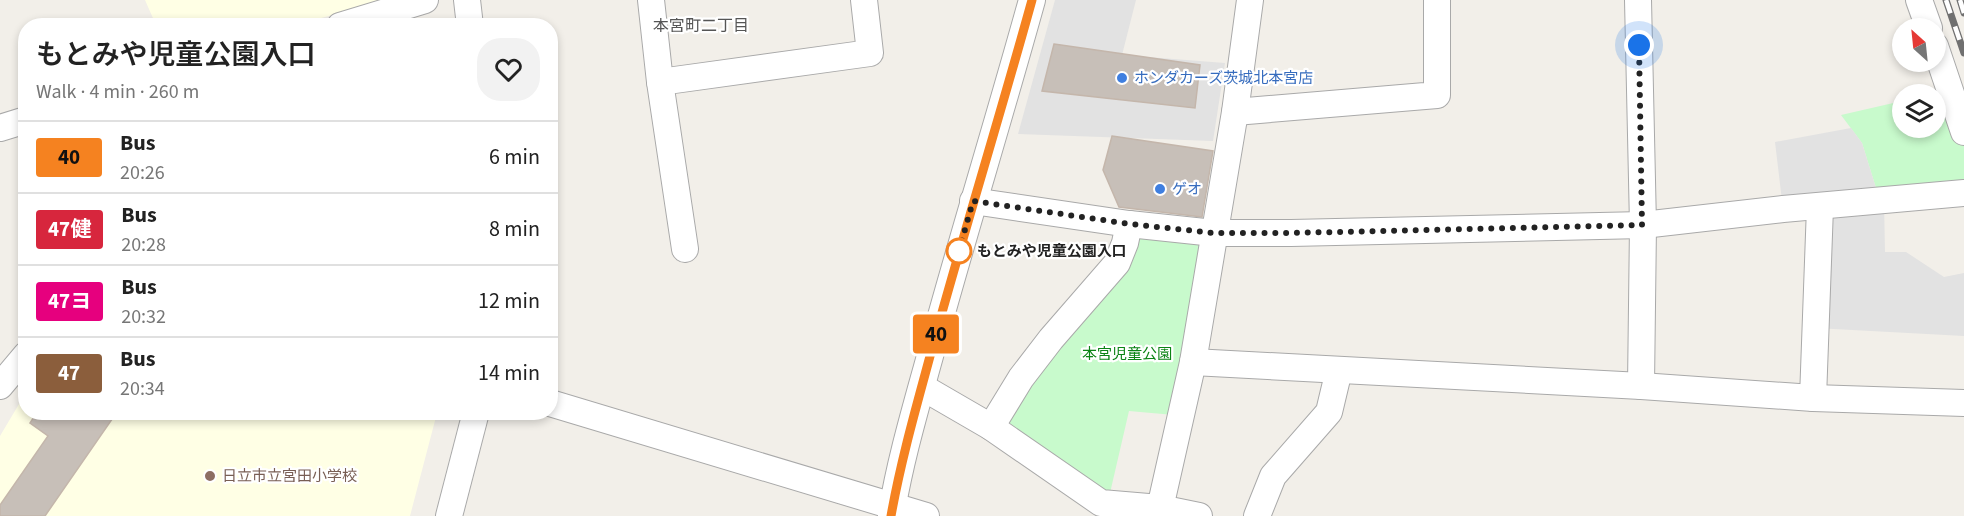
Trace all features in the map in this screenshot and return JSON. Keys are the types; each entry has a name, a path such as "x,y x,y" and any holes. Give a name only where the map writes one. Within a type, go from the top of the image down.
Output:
{"street":[{"path":"366,18 425,0"},
{"path":"468,0 469,18"},
{"path":"651,0 660,82 685,249"},
{"path":"660,82 870,53 864,0"},
{"path":"892,511 903,456 973,201 1032,0"},
{"path":"1160,508 1193,362 1235,112 1250,0"},
{"path":"1235,112 1437,95 1437,0"},
{"path":"1638,0 1642,225 1641,386"},
{"path":"1919,0 1925,18"},
{"path":"1944,72 1964,132"},
{"path":"973,201 1130,224 1214,233 1291,233 1642,225 1964,194"},
{"path":"1813,398 1820,207"},
{"path":"991,427 1021,378 1051,339 1117,263 1130,224"},
{"path":"1193,362 1641,386 1813,398 1964,403"},
{"path":"0,386 18,365"},
{"path":"1257,516 1273,476 1329,412 1339,370"},
{"path":"922,387 991,427 1101,503 1119,511 1160,508 1199,516"},
{"path":"558,406 892,511 926,516"},
{"path":"449,516 474,420"}],"shaded area":[{"path":"145,0 389,0 321,18 153,18"},
{"path":"1055,0 1136,0 1122,55 1225,63 1213,141 1018,134"},
{"path":"1851,128 1862,143 1880,201 1884,201 1885,252 1906,252 1944,277 1964,273 1964,336 1815,328 1820,207 1783,209 1775,142"},
{"name":"日立市立宮田小学校","path":"18,406 18,420 435,420 410,516 0,516 0,436"}],"green space":[{"path":"1950,90 1964,132 1964,193 1880,201 1862,143 1841,115 1892,103 1892,138 1946,138 1946,91"},
{"name":"本宮児童公園","path":"1136,233 1202,241 1174,415 1129,411 1110,493 1088,489 1000,429"}],"building":[{"name":"ホンダカーズ茨城北本宮店","path":"1054,44 1200,65 1195,108 1042,91"},
{"name":"ゲオ","path":"1112,136 1213,151 1202,217 1119,207 1103,170"},
{"path":"32,420 111,420 45,516 0,516 0,505 48,436 30,423"}],"railway":[{"path":"1946,0 1964,53"},
{"path":"1960,0 1964,13"}],"bus line":[{"name":"40","path":"891,516 903,456 973,201 1032,0"}],"place":[{"name":"ホンダカーズ茨城北本宮店","path":"1122,78"},
{"name":"ゲオ","path":"1160,189"},
{"name":"もとみや児童公園入口","path":"959,251"},
{"name":"日立市立宮田小学校","path":"210,476"}],"district":[{"name":"本宮町二丁目","path":"701,26"}],"route":[{"path":"959,251 973,201 1130,224 1214,233 1642,225 1639,45"}]}
